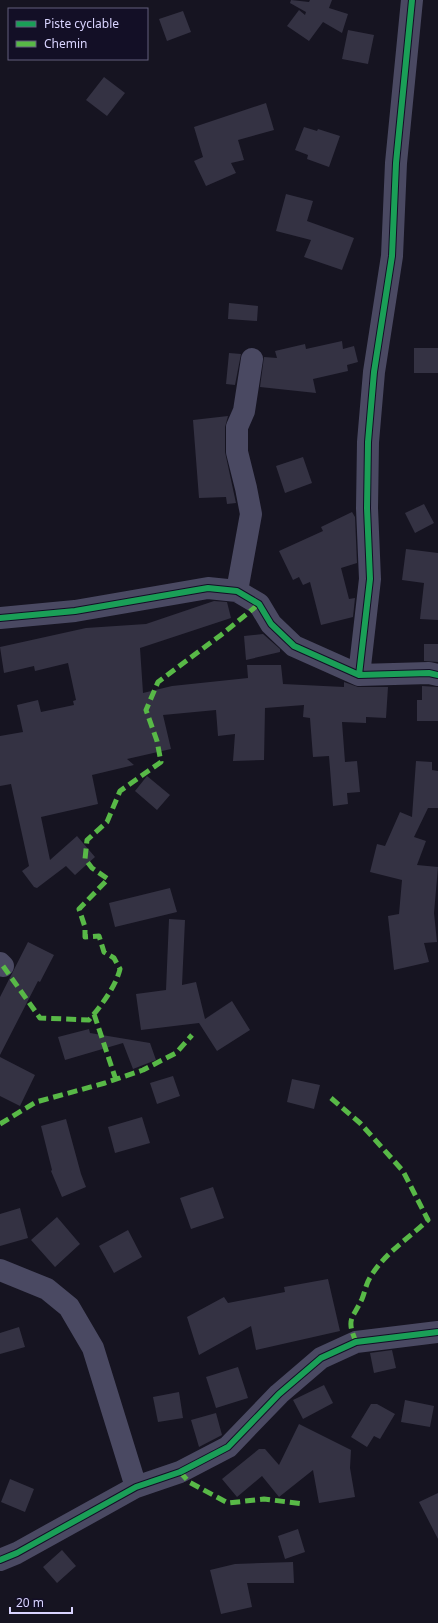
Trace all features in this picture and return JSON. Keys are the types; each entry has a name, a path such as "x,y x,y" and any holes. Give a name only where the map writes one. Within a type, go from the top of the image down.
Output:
{"street":[{"path":"359,675 370,579 367,508 368,434 374,372 392,256 396,163 412,0"},
{"path":"236,591 251,514 237,452 238,427 244,411 252,359"},
{"path":"0,618 120,604 208,588 236,591 259,604 271,624 294,646 359,675 429,673 438,675"},
{"path":"0,1270 47,1289 69,1307 93,1348 136,1487"},
{"path":"0,1560 17,1553 136,1487 180,1472 228,1446 279,1394 321,1358 356,1342 438,1332"}],"building":[{"path":"291,0 309,2 310,0 332,0 329,8 348,14 342,33 323,22 309,41 287,26 299,10 305,15 306,12 290,3"},
{"path":"183,11 191,32 167,41 159,19"},
{"path":"348,30 374,35 368,64 342,59"},
{"path":"104,77 125,93 107,116 86,100"},
{"path":"266,103 274,130 238,140 244,160 231,163 236,173 206,186 194,161 203,157 194,127"},
{"path":"304,127 317,131 318,129 340,136 329,167 307,159 308,155 295,150"},
{"path":"286,194 313,201 307,221 354,238 342,270 304,257 311,240 276,231"},
{"path":"229,303 258,306 257,321 228,319"},
{"path":"342,341 343,349 354,346 358,362 347,365 348,371 313,379 316,393 260,387 264,357 277,358 275,351 305,344 306,349"},
{"path":"414,348 438,348 438,373 414,373"},
{"path":"229,353 241,354 235,385 226,384"},
{"path":"228,416 225,427 225,452 236,503 227,504 226,497 199,498 193,420"},
{"path":"303,457 312,483 285,493 276,466"},
{"path":"424,504 434,523 415,533 405,513"},
{"path":"352,512 355,517 357,563 341,568 349,599 355,598 353,617 321,625 310,582 303,585 299,577 293,580 279,551 323,531 321,527"},
{"path":"406,549 438,553 438,620 420,619 424,583 402,580"},
{"path":"214,601 227,602 231,618 140,648 143,693 172,686 248,678 247,665 281,665 283,684 344,687 344,682 358,687 388,687 386,718 366,717 366,723 342,722 345,762 357,761 360,792 347,793 348,804 333,806 329,756 313,757 310,718 303,717 304,705 265,708 264,760 233,761 235,734 218,736 216,710 163,715 171,749 127,759 134,765 92,775 98,804 41,817 50,860 77,836 95,857 75,875 66,866 37,888 34,887 22,871 29,866 11,784 0,786 0,736 23,732 17,705 38,700 41,712 74,705 73,701 76,700 68,663 35,671 34,666 4,673 0,647 86,628 146,624"},
{"path":"263,634 280,649 280,652 246,660 244,636"},
{"path":"424,644 438,644 438,662 424,661"},
{"path":"422,686 438,687 438,721 417,721 417,700 422,700"},
{"path":"416,761 432,762 432,770 438,771 438,808 428,808 414,837 426,841 417,865 438,867 434,913 437,942 424,943 429,962 394,970 388,916 399,914 402,880 370,872 377,844 385,846 400,812 412,817"},
{"path":"147,776 170,795 157,810 135,791"},
{"path":"170,888 177,912 115,927 109,903"},
{"path":"169,919 185,920 182,985 196,982 205,1019 232,1001 250,1030 217,1051 199,1023 141,1030 136,994 166,990"},
{"path":"28,942 54,955 40,982 38,981 0,1055 0,997"},
{"path":"89,1029 90,1033 150,1043 156,1060 133,1069 123,1043 65,1060 58,1037"},
{"path":"0,1057 35,1075 20,1106 0,1096"},
{"path":"173,1076 180,1096 157,1104 150,1083"},
{"path":"292,1079 320,1085 314,1109 287,1102"},
{"path":"142,1117 150,1143 115,1153 108,1127"},
{"path":"66,1119 86,1187 62,1197 51,1171 41,1126"},
{"path":"213,1187 224,1218 191,1229 180,1198"},
{"path":"20,1208 28,1238 0,1246 0,1214"},
{"path":"57,1217 80,1244 55,1267 31,1240"},
{"path":"128,1230 142,1257 114,1273 99,1246"},
{"path":"328,1279 340,1331 256,1350 251,1326 199,1355 187,1317 224,1297 228,1303 285,1292 284,1287"},
{"path":"19,1327 25,1347 0,1354 0,1333"},
{"path":"392,1350 396,1368 374,1373 370,1353"},
{"path":"238,1367 248,1398 216,1408 206,1377"},
{"path":"324,1385 333,1403 303,1419 293,1400"},
{"path":"179,1392 183,1418 158,1422 153,1397"},
{"path":"405,1400 434,1406 430,1427 401,1422"},
{"path":"371,1404 377,1404 395,1414 380,1439 374,1436 367,1447 351,1437"},
{"path":"216,1413 222,1435 199,1447 191,1420"},
{"path":"299,1424 351,1450 350,1468 355,1497 319,1503 313,1470 279,1497 262,1476 237,1497 222,1479 259,1449 265,1449 279,1465"},
{"path":"10,1479 34,1489 25,1512 1,1502"},
{"path":"438,1493 438,1539 419,1502"},
{"path":"298,1529 305,1552 285,1559 278,1536"},
{"path":"62,1550 76,1566 57,1583 43,1567"},
{"path":"293,1562 294,1583 247,1583 252,1607 221,1614 210,1570 235,1564"}],"marked path":[{"path":"3,966 40,1018 89,1020 103,1002 112,989 120,969 114,958 104,952 99,936 85,937 85,927 79,909 108,879 92,868 85,859 87,840 107,822 120,791 161,762 157,741 146,710 158,682 221,635 259,604"},
{"path":"94,1014 116,1080"},
{"path":"0,1124 36,1102 105,1083 143,1070 176,1053 192,1035"},
{"path":"331,1098 360,1123 403,1171 428,1220 390,1253 369,1279 351,1323 351,1328 356,1342"},
{"path":"180,1472 189,1482 228,1503 264,1499 304,1504"}],"cycle path":[{"path":"359,675 370,579 367,508 368,442 374,372 392,256 396,163 412,0"},
{"path":"0,618 75,611 208,588 237,591 259,604 271,624 294,646 359,675 429,673 438,675"},
{"path":"0,1560 17,1553 136,1487 180,1472 228,1447 279,1394 321,1358 356,1342 438,1332"}]}
